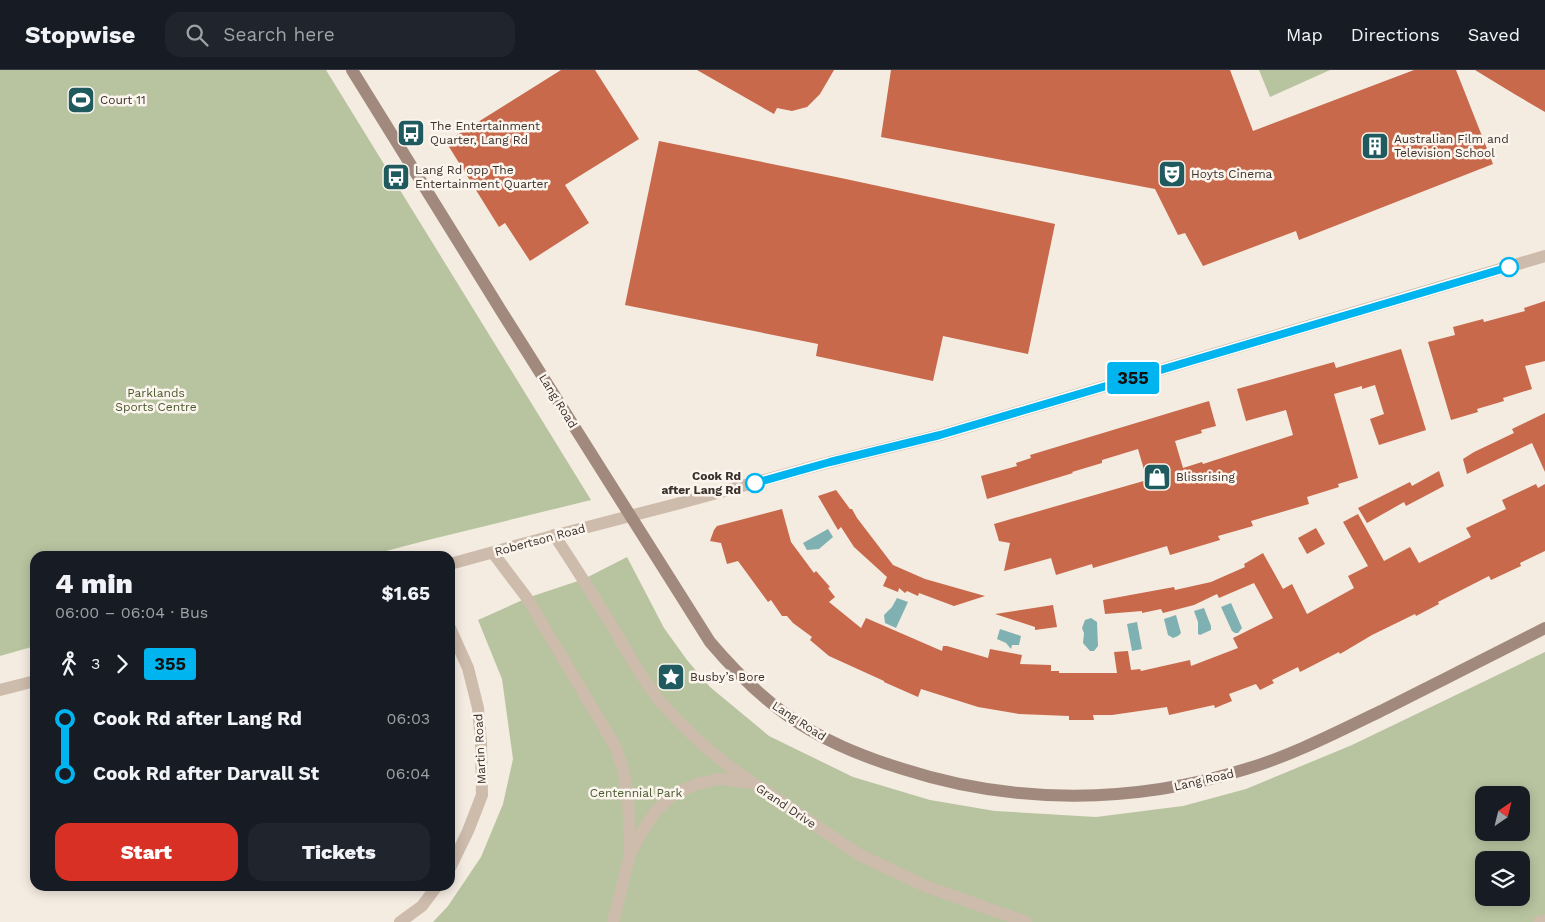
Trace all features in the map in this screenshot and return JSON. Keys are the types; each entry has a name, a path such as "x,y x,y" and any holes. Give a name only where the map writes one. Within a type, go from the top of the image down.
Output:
{"street":[{"name":"Lang Road","path":"353,71 505,318 710,642 743,678 784,713 840,746 876,761 919,774 963,785 1008,792 1086,796 1135,793 1184,785 1247,769 1306,748 1545,628"},
{"name":"Robertson Road","path":"455,563 830,462 940,435 1545,256"},
{"path":"554,535 584,579 643,678 660,700 683,725 724,762 753,783"},
{"path":"492,553 527,598 614,746 623,769 628,797 630,854"},
{"name":"Martin Road","path":"455,639 468,668 478,708 482,795 455,857"},
{"path":"0,690 30,682"},
{"name":"Grand Drive","path":"613,922 630,854 643,830 656,812 670,797 680,791 700,783 719,779 753,783 858,854 925,886 1026,922"},
{"path":"400,922 422,906 433,891"},
{"path":"1539,922 1545,920"}],"green space":[{"name":"Parklands Sports Centre","path":"0,70 326,70 591,500 386,551 30,551 30,647 0,656"},
{"path":"1259,70 1330,70 1270,97"},
{"name":"Centennial Park","path":"627,557 664,628 687,660 710,687 769,736 853,777 930,800 995,811 1096,817 1183,806 1246,789 1352,745 1545,652 1545,922 433,922 448,906 481,857 503,804 513,759 502,679 478,620 527,598 584,579"}],"water":[{"path":"828,529 833,537 819,549 807,550 803,543"},
{"path":"897,598 908,602 896,628 885,623 884,615"},
{"path":"1231,603 1242,628 1238,633 1232,631 1221,607"},
{"path":"1204,608 1211,630 1200,635 1198,634 1198,622 1194,611"},
{"path":"1176,615 1181,633 1173,638 1168,635 1164,619"},
{"path":"1091,618 1097,622 1098,646 1094,651 1090,651 1083,643 1084,633 1082,628 1085,620"},
{"path":"1137,622 1142,649 1132,651 1127,624"},
{"path":"1000,629 1021,636 1019,645 1012,645 1011,649 1006,643 997,639"}],"building":[{"path":"561,70 595,70 639,139 565,185 589,223 530,261 505,223 499,227 446,142"},
{"path":"697,70 834,70 820,94 807,107 792,111 777,108 774,114"},
{"name":"Hoyts Cinema","path":"891,70 1230,70 1253,131 1414,70 1456,70 1493,164 1299,240 1296,231 1203,266 1185,233 1178,235 1155,189 881,137"},
{"path":"1475,70 1545,70 1545,112 1516,95"},
{"path":"659,141 1055,224 1028,354 943,336 933,381 816,356 818,344 625,305"},
{"path":"1545,301 1545,361 1525,366 1532,389 1503,398 1504,401 1477,409 1478,412 1451,420 1428,342 1455,335 1453,327 1483,319 1484,322 1525,311 1524,308"},
{"path":"1401,349 1426,430 1379,445 1370,419 1384,414 1375,385 1362,389 1362,386 1334,394 1358,478 1338,484 1339,487 1307,497 1309,504 1251,521 1253,526 1218,536 1220,540 1170,555 1167,546 1093,568 1092,564 1056,575 1051,558 1004,571 1010,543 999,541 994,524 1147,480 1138,449 1102,460 1102,463 1073,473 987,499 981,476 1017,466 1016,463 1031,458 1030,455 1209,401 1216,426 1201,430 1202,433 1175,441 1183,468 1202,462 1203,464 1293,435 1286,410 1246,421 1237,389 1334,362 1336,368"},
{"path":"1545,413 1545,472 1532,443 1467,474 1463,459 1514,433 1512,429"},
{"path":"1439,471 1444,486 1406,506 1404,502 1367,523 1358,508 1410,482 1412,486"},
{"path":"1536,484 1538,488 1545,484 1545,551 1520,563 1521,566 1491,580 1489,576 1438,602 1439,604 1416,616 1415,614 1372,635 1340,654 1339,652 1300,672 1298,667 1272,680 1274,683 1260,690 1256,684 1229,694 1232,701 1215,708 1214,705 1169,715 1167,707 1112,715 1093,715 1094,720 1069,720 1069,716 1019,714 978,707 921,689 918,697 829,656 810,640 812,637 793,623 787,616 782,616 771,600 768,602 738,561 727,564 721,543 710,541 717,526 782,509 791,542 814,573 816,571 830,587 828,588 835,597 829,602 861,628 866,618 942,651 943,646 947,646 988,658 990,649 1022,655 1020,664 1051,665 1051,671 1059,671 1059,673 1117,673 1114,652 1128,651 1131,670 1140,669 1141,671 1190,660 1191,666 1238,648 1233,638 1273,618 1254,583 1219,598 1217,594 1194,605 1163,613 1161,609 1142,613 1142,611 1105,614 1103,600 1174,587 1175,590 1211,582 1245,567 1244,564 1263,553 1283,589 1292,584 1307,614 1354,588 1348,576 1368,566 1343,522 1358,514 1384,561 1410,547 1419,563 1471,537 1466,528 1506,509 1502,500"},
{"path":"836,490 893,565 925,579 985,596 954,606 919,593 918,596 907,591 905,593 899,588 898,592 883,586 887,577 854,547 841,527 838,530 818,496"},
{"path":"1316,528 1325,544 1307,554 1298,538"},
{"path":"1053,605 1057,627 1035,630 1035,627 995,614"}],"bus line":[{"name":"355","path":"755,483 940,435 1509,267"}],"place":[{"name":"Court 11","path":"81,100"},
{"name":"The Entertainment Quarter, Lang Rd","path":"411,133"},
{"name":"Australian Film and Television School","path":"1375,146"},
{"name":"Hoyts Cinema","path":"1172,174"},
{"name":"Lang Rd opp The Entertainment Quarter","path":"396,177"},
{"name":"Blissrising","path":"1157,477"},
{"name":"Cook Rd after Lang Rd","path":"755,483"},
{"name":"Busby’s Bore","path":"671,677"}]}
